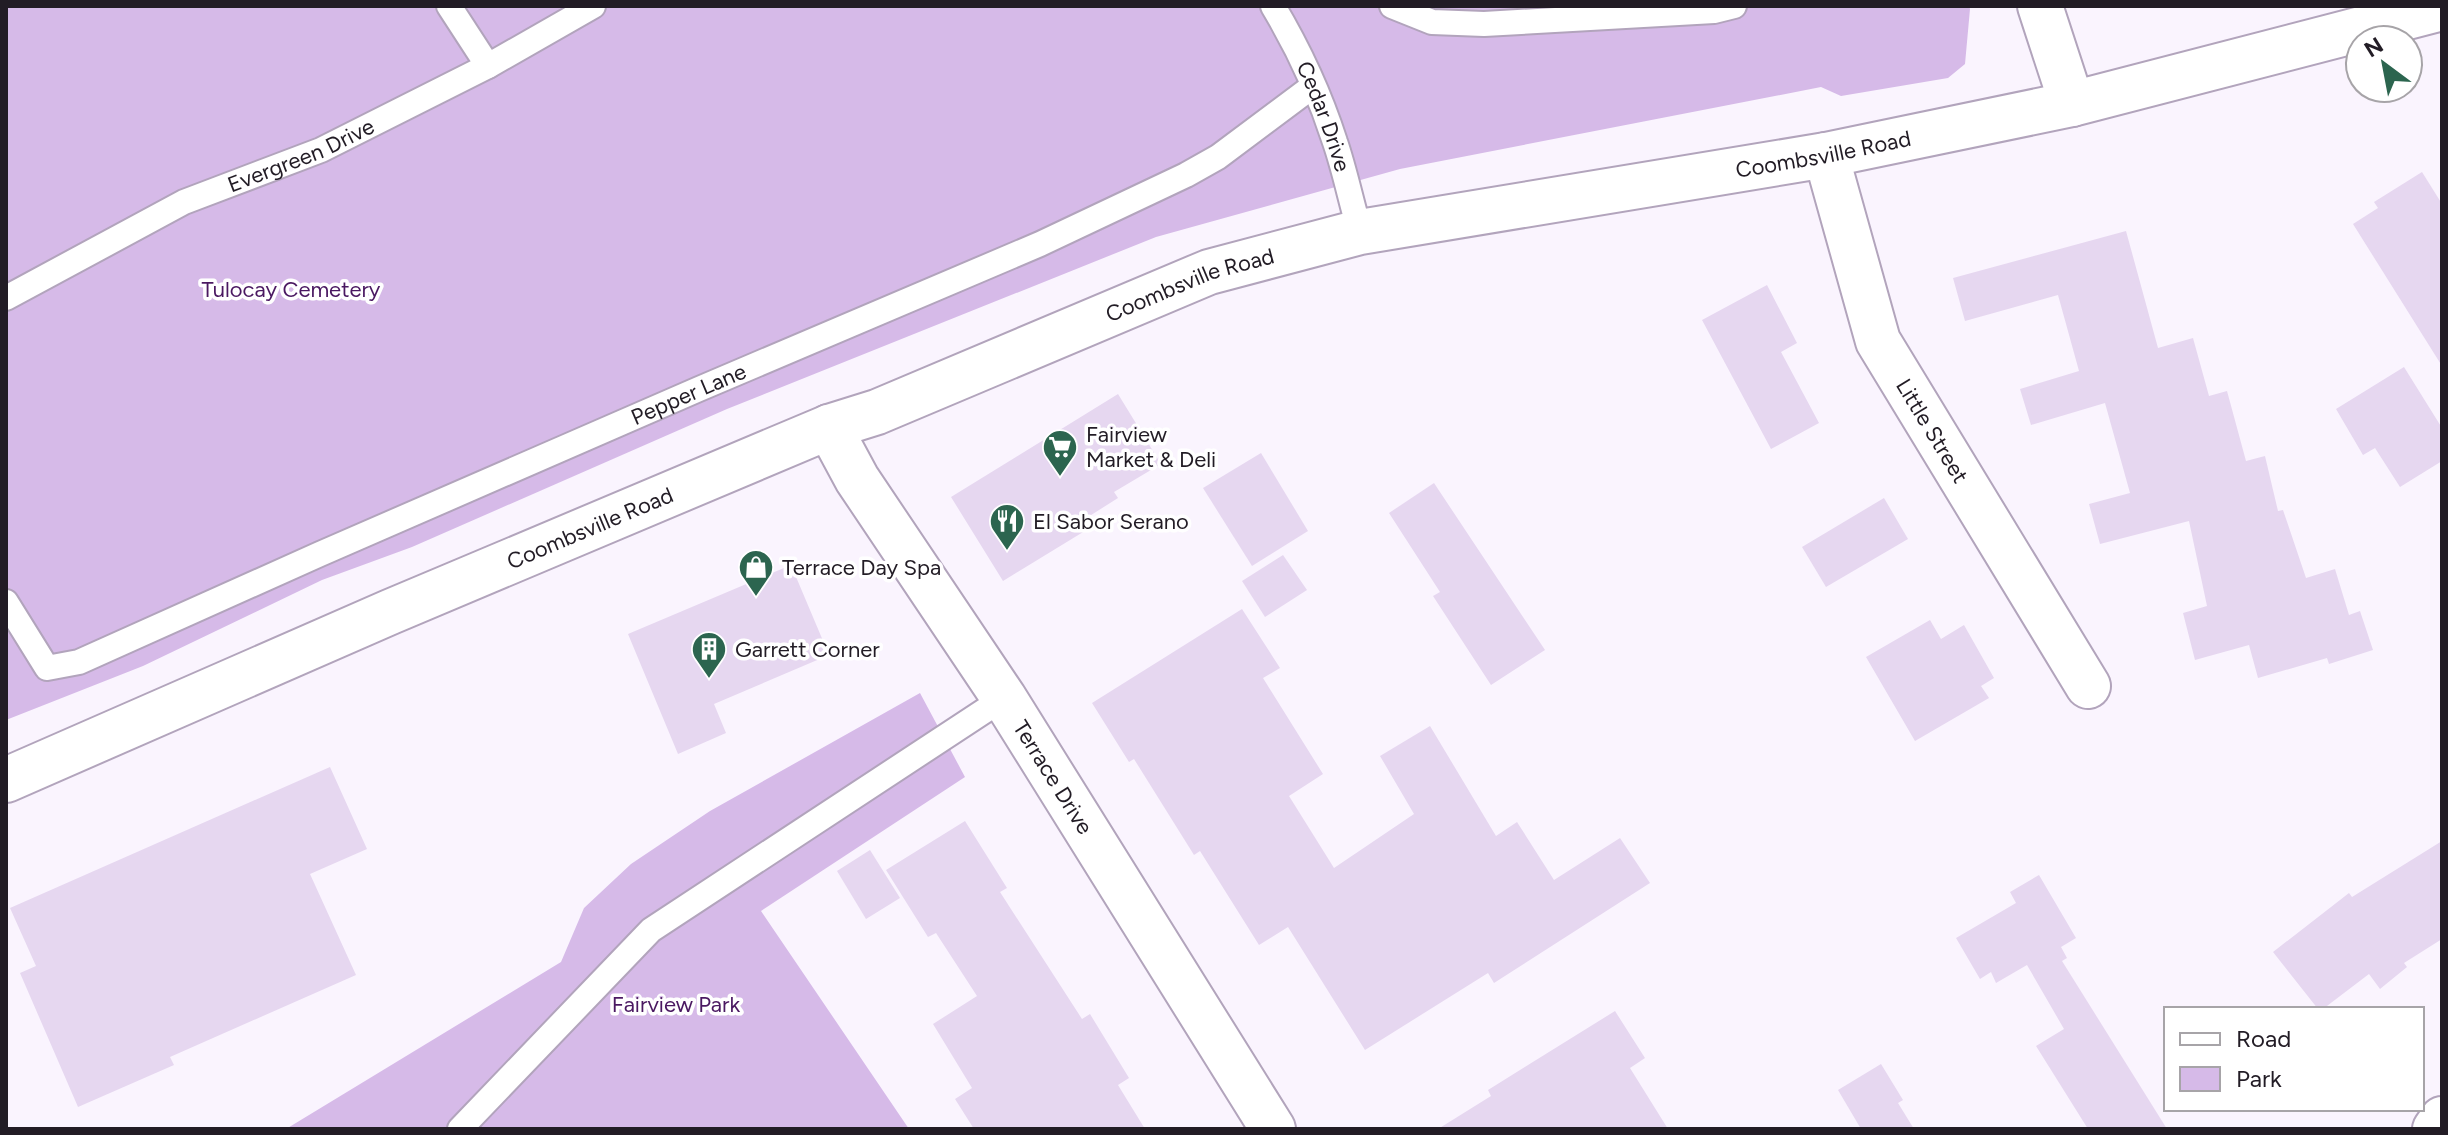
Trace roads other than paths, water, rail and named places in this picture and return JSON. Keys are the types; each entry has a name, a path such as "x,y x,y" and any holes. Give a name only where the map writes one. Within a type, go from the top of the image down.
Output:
{"street":[{"path":"2040,6 2072,104"},
{"name":"Coombsville Road","path":"6,780 390,612 829,427 877,412 1209,272 1360,232 1826,155 2072,104 2442,8"},
{"name":"Little Street","path":"1826,155 1878,341 2088,686"},
{"name":"Terrace Drive","path":"829,427 857,479 1004,698 1273,1129"},
{"path":"2435,1129 2442,1119"}],"lane":[{"path":"449,6 488,66"},
{"name":"Evergreen Drive","path":"6,298 184,202 321,150 488,66 593,6"},
{"name":"Cedar Drive","path":"1273,6 1313,86 1335,141 1360,232"},
{"path":"1392,6 1432,22 1484,24 1714,11 1734,6"},
{"name":"Pepper Lane","path":"6,602 47,668 79,662 684,395 1040,244 1218,157 1313,86"},
{"path":"460,1129 651,930 1004,698"}],"place":[{"name":"Fairview Market & Deli","path":"1060,478"},
{"name":"El Sabor Serano","path":"1007,552"},
{"name":"Terrace Day Spa","path":"756,598"},
{"name":"Garrett Corner","path":"709,680"}],"park label":[{"name":"Tulocay Cemetery","path":"291,289"},
{"name":"Fairview Park","path":"676,1004"}]}
